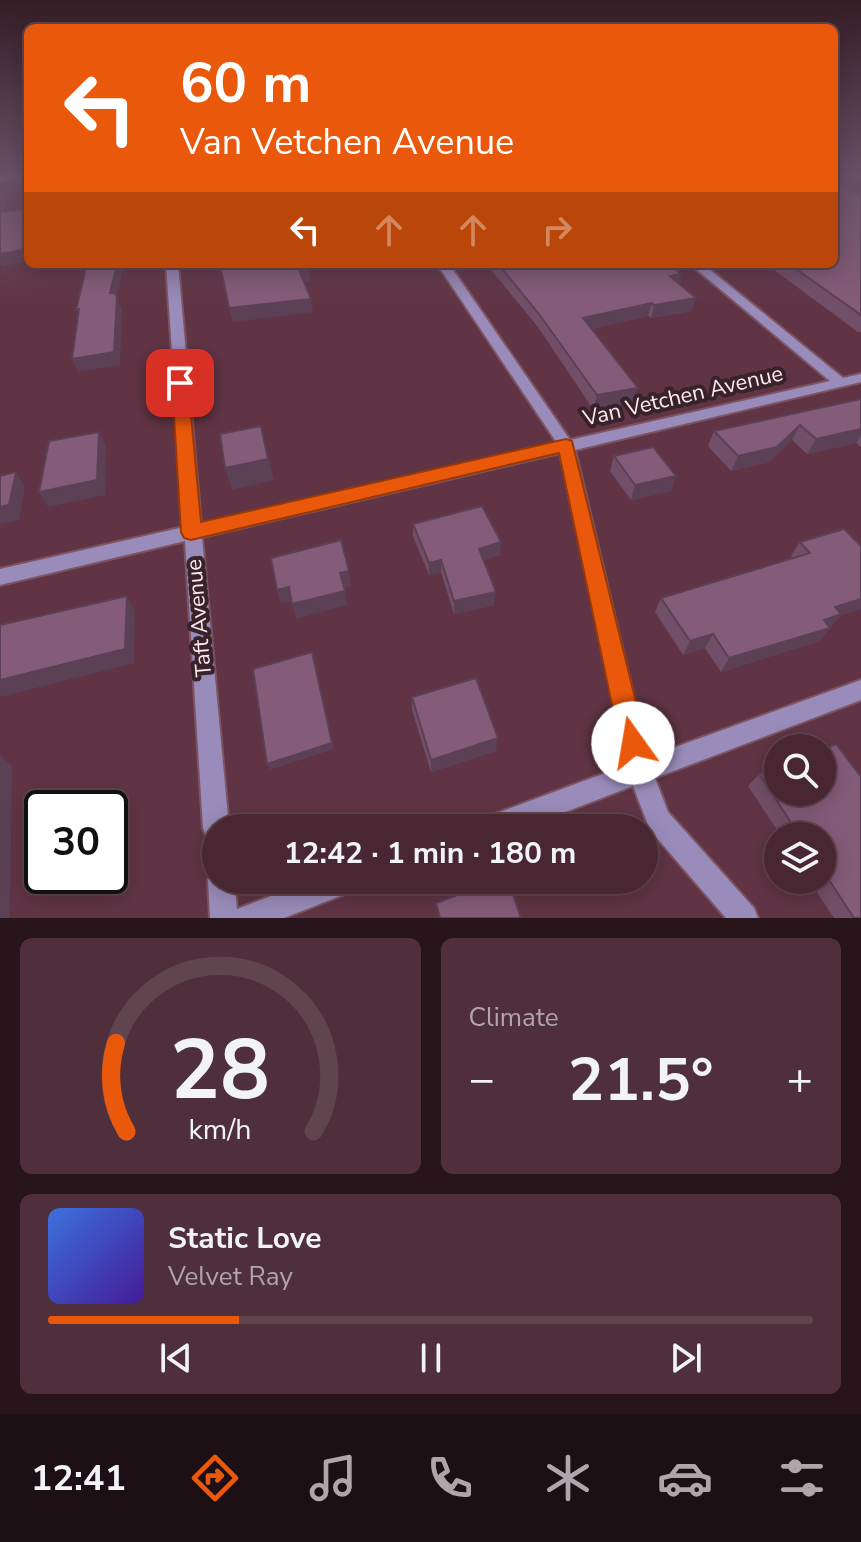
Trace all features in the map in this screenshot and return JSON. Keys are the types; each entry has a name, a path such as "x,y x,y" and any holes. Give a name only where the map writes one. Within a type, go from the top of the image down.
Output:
{"street":[{"name":"Taft Avenue","path":"172,268 215,814"},
{"path":"446,268 566,445 640,772 659,821 744,918"},
{"path":"701,268 841,383"},
{"name":"Van Vetchen Avenue","path":"0,577 861,378"},
{"path":"528,814 861,690"},
{"path":"222,894 224,918"},
{"path":"247,918 311,894"}],"building":[{"path":"0,218 24,218 24,250 0,254"},
{"path":"838,218 861,218 861,315 795,268 838,268"},
{"path":"86,268 116,268 110,293 115,293 117,297 114,352 72,359 79,309 76,310"},
{"path":"221,268 309,268 299,270 311,299 229,308"},
{"path":"501,268 674,268 681,274 670,276 696,298 652,303 583,318 638,388 597,395 539,314"},
{"path":"861,399 861,429 816,439 800,425 777,447 738,456 714,431"},
{"path":"261,426 268,459 225,468 220,434"},
{"path":"99,432 97,480 39,492 49,441"},
{"path":"653,447 676,476 635,485 614,456"},
{"path":"16,472 9,505 0,507 0,476"},
{"path":"482,506 501,542 479,549 496,592 454,601 441,560 429,563 413,524"},
{"path":"844,529 861,546 861,599 835,607 841,614 824,620 830,628 729,658 713,634 690,641 661,598 810,553 800,542"},
{"path":"341,540 349,571 340,573 345,591 292,604 289,587 277,590 271,558"},
{"path":"127,596 125,649 0,680 0,625"},
{"path":"312,652 332,743 267,764 253,669"},
{"path":"476,678 498,738 431,760 412,697"},
{"path":"836,744 861,777 861,918 854,918 836,890 836,822 791,822 780,806 836,806"},
{"path":"460,894 513,894 521,918 440,918 436,903"}],"route":[{"path":"180,383 191,532 566,445 633,743"}]}
